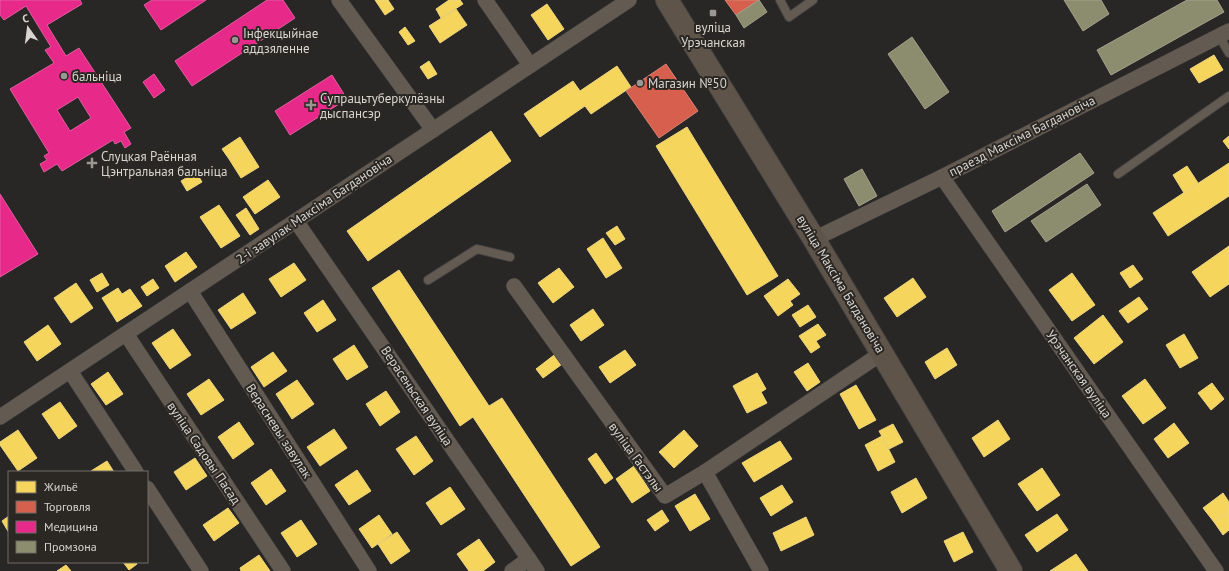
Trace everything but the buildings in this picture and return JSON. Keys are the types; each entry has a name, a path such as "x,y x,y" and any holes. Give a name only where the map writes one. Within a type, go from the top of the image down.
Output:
{"main road":[{"name":"вуліца Максіма Багдановіча","path":"667,0 814,239 1011,571"}],"street":[{"path":"339,0 432,130"},
{"path":"485,0 530,65"},
{"name":"2-і завулак Максіма Багдановіча","path":"0,417 629,0"},
{"name":"праезд Максіма Багдановіча","path":"814,239 942,177 1224,33"},
{"name":"Урэчанская вуліца","path":"942,177 1216,571"},
{"name":"Верасеньская вуліца","path":"296,221 533,565"},
{"name":"вуліца Гастэлы","path":"514,286 665,496 705,472"},
{"name":"Верасневы завулак","path":"190,291 369,571"},
{"name":"вуліца Садовы Пасад","path":"126,334 283,571"},
{"path":"761,571 705,472 882,353"},
{"path":"70,371 135,471"},
{"path":"148,490 202,571"},
{"path":"512,571 533,565"}],"lane":[{"path":"780,0 789,17 813,0"},
{"path":"1224,33 1229,53"},
{"path":"1118,174 1229,96"},
{"path":"428,280 477,249 510,258"}],"place":[{"name":"вуліца Урэчанская","path":"713,13"},
{"name":"Інфекцыйнае аддзяленне","path":"235,40"},
{"name":"бальніца","path":"64,76"},
{"name":"Магазин №50","path":"640,83"},
{"name":"Супрацьтуберкулёзны дыспансэр","path":"311,105"},
{"name":"Слуцкая Раённая Цэнтральная бальніца","path":"92,163"}]}
